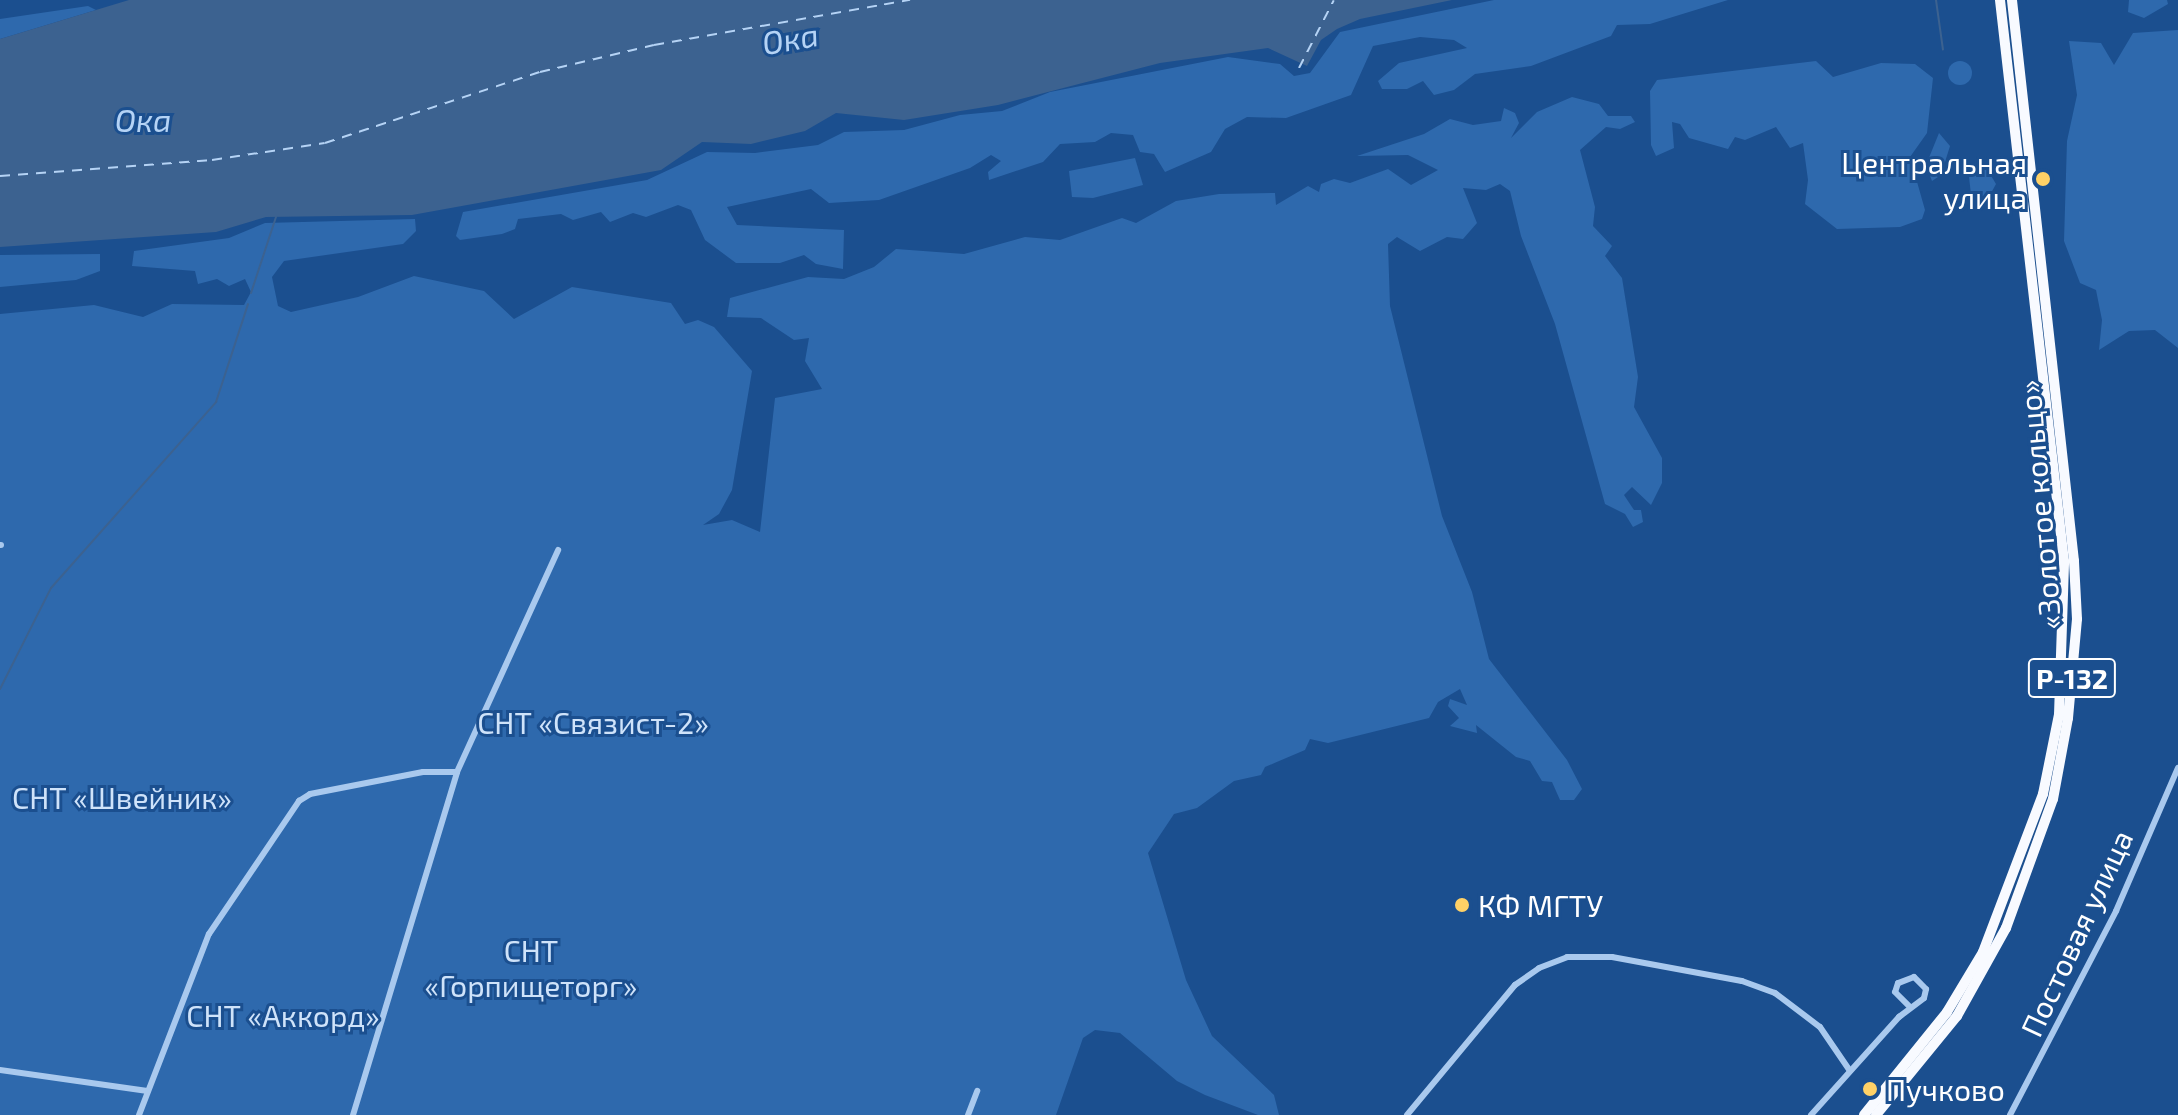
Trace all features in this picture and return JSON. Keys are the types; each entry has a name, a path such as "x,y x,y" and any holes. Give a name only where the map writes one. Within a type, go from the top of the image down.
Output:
{"highway":[{"name":"Р-132","path":"2000,0 2014,81"},
{"name":"Р-132","path":"2012,0 2014,81"},
{"name":"«Золотое кольцо»","path":"1864,1115 1960,995 1997,923 2043,794 2059,715 2064,561 2014,81"},
{"name":"«Золотое кольцо»","path":"1876,1115 1957,1016 2006,928 2053,799 2068,718 2077,619 2074,561 2014,81"}],"street":[{"path":"353,1115 457,772 558,550"},
{"name":"Постовая улица","path":"2010,1115 2116,911 2178,768"},
{"path":"139,1115 209,934 289,814 310,794 423,772 457,772"},
{"path":"1407,1115 1515,985 1539,968 1567,957 1612,957 1742,981 1775,993 1820,1027 1850,1071"},
{"path":"1811,1115 1899,1017 1910,1007 1919,1005 1926,989 1914,977 1898,983 1899,1017"},
{"path":"1898,1000 1910,1007"},
{"path":"0,1070 148,1091"},
{"path":"968,1115 977,1091"}],"green space":[{"path":"1494,0 1728,0 1650,24 1617,25 1611,36 1531,66 1475,74 1454,90 1434,95 1423,81 1407,89 1382,89 1378,81 1399,63 1467,48 1454,40 1420,37 1373,46 1351,95 1286,118 1247,117 1225,129 1211,152 1165,172 1154,154 1140,152 1133,135 1111,133 1095,142 1060,144 1043,162 989,180 988,172 1001,161 991,155 970,168 879,200 829,203 811,189 727,207 737,225 844,230 843,269 816,264 804,255 780,263 736,263 705,240 691,210 678,205 646,217 633,213 610,222 601,212 573,220 561,214 518,219 515,229 502,234 460,240 456,236 463,212 647,180 707,152 755,153 818,145 844,132 904,130 960,115 1002,111 1050,92 1228,57 1280,64 1294,76 1310,73 1340,32"},
{"path":"2129,0 2167,0 2168,4 2144,18 2128,12"},
{"path":"88,6 96,10 0,39 0,19"},
{"path":"2178,30 2178,348 2155,330 2129,331 2099,350 2102,320 2096,290 2080,283 2064,241 2067,141 2077,95 2069,41 2101,43 2114,65 2133,33"},
{"path":"1816,61 1833,77 1881,63 1915,64 1933,78 1927,133 1910,157 1925,210 1922,219 1900,227 1837,229 1805,204 1808,180 1803,143 1790,148 1776,127 1745,140 1735,137 1728,149 1689,138 1680,124 1672,122 1674,148 1656,156 1651,145 1650,91 1657,80"},
{"path":"1960,61 1971,68 1972,73 1965,84 1960,85 1949,78 1948,73 1955,62"},
{"path":"1572,97 1599,104 1608,116 1631,116 1635,122 1620,129 1606,127 1580,150 1595,207 1593,226 1612,246 1605,256 1622,278 1638,377 1634,407 1662,458 1662,483 1651,505 1632,487 1624,495 1634,510 1641,510 1643,522 1633,527 1625,514 1605,504 1555,324 1521,236 1510,191 1500,184 1486,190 1463,188 1477,223 1463,239 1447,237 1420,251 1397,237 1388,244 1390,306 1442,516 1472,592 1489,659 1567,760 1582,789 1574,800 1560,800 1552,782 1542,781 1530,761 1516,757 1476,725 1477,733 1450,726 1459,718 1448,706 1450,699 1467,705 1460,689 1438,702 1429,718 1328,743 1310,739 1305,750 1265,767 1261,775 1234,781 1197,808 1174,814 1148,853 1186,980 1212,1036 1274,1095 1279,1115 1258,1115 1205,1095 1177,1081 1120,1033 1095,1030 1083,1038 1056,1115 0,1115 0,314 94,305 143,317 172,304 244,305 251,292 245,279 229,286 217,279 198,284 195,271 132,266 134,251 229,238 265,223 415,219 416,231 403,244 284,261 272,277 278,306 291,312 358,297 414,276 484,291 514,319 572,287 671,303 685,324 698,320 714,327 752,371 732,490 719,514 703,525 732,520 760,532 775,398 822,389 805,361 809,338 794,340 761,318 727,317 730,298 808,277 844,279 874,267 896,249 964,254 1025,237 1060,240 1122,218 1136,223 1176,201 1219,194 1275,193 1276,205 1308,186 1319,192 1321,184 1334,179 1350,183 1388,169 1411,185 1438,170 1408,155 1357,156 1424,134 1450,119 1473,125 1501,121 1504,108 1515,113 1519,123 1511,138 1537,112"},
{"path":"1939,133 1950,146 1941,175 1932,181 1926,165"},
{"path":"1135,158 1143,185 1093,198 1072,197 1069,171"},
{"path":"1976,165 1987,169 1996,184 1985,204 1972,203 1969,177"},
{"path":"100,254 100,271 76,280 0,287 0,255"}],"water":[{"name":"Ока","path":"129,0 1452,0 1360,19 1337,29 1321,40 1307,66 1268,48 1160,63 998,105 904,120 836,113 805,131 751,144 702,142 661,170 412,215 266,217 216,232 0,247 0,39"}],"waterway":[{"path":"1936,0 1943,50"},
{"path":"251,293 276,217"},
{"path":"0,689 51,588 216,402 248,304"}],"ferry route":[{"path":"0,176 212,160 325,143 540,72 654,45 910,0"},
{"path":"1299,68 1334,0"}],"place":[{"name":"Центральная улица","path":"2043,179"},
{"name":"КФ МГТУ","path":"1462,905"},
{"name":"Пучково","path":"1870,1089"}],"park label":[{"name":"СНТ «Связист-2»","path":"593,722"},
{"name":"СНТ «Швейник»","path":"122,797"},
{"name":"СНТ «Горпищеторг»","path":"531,967"},
{"name":"СНТ «Аккорд»","path":"283,1015"}]}
